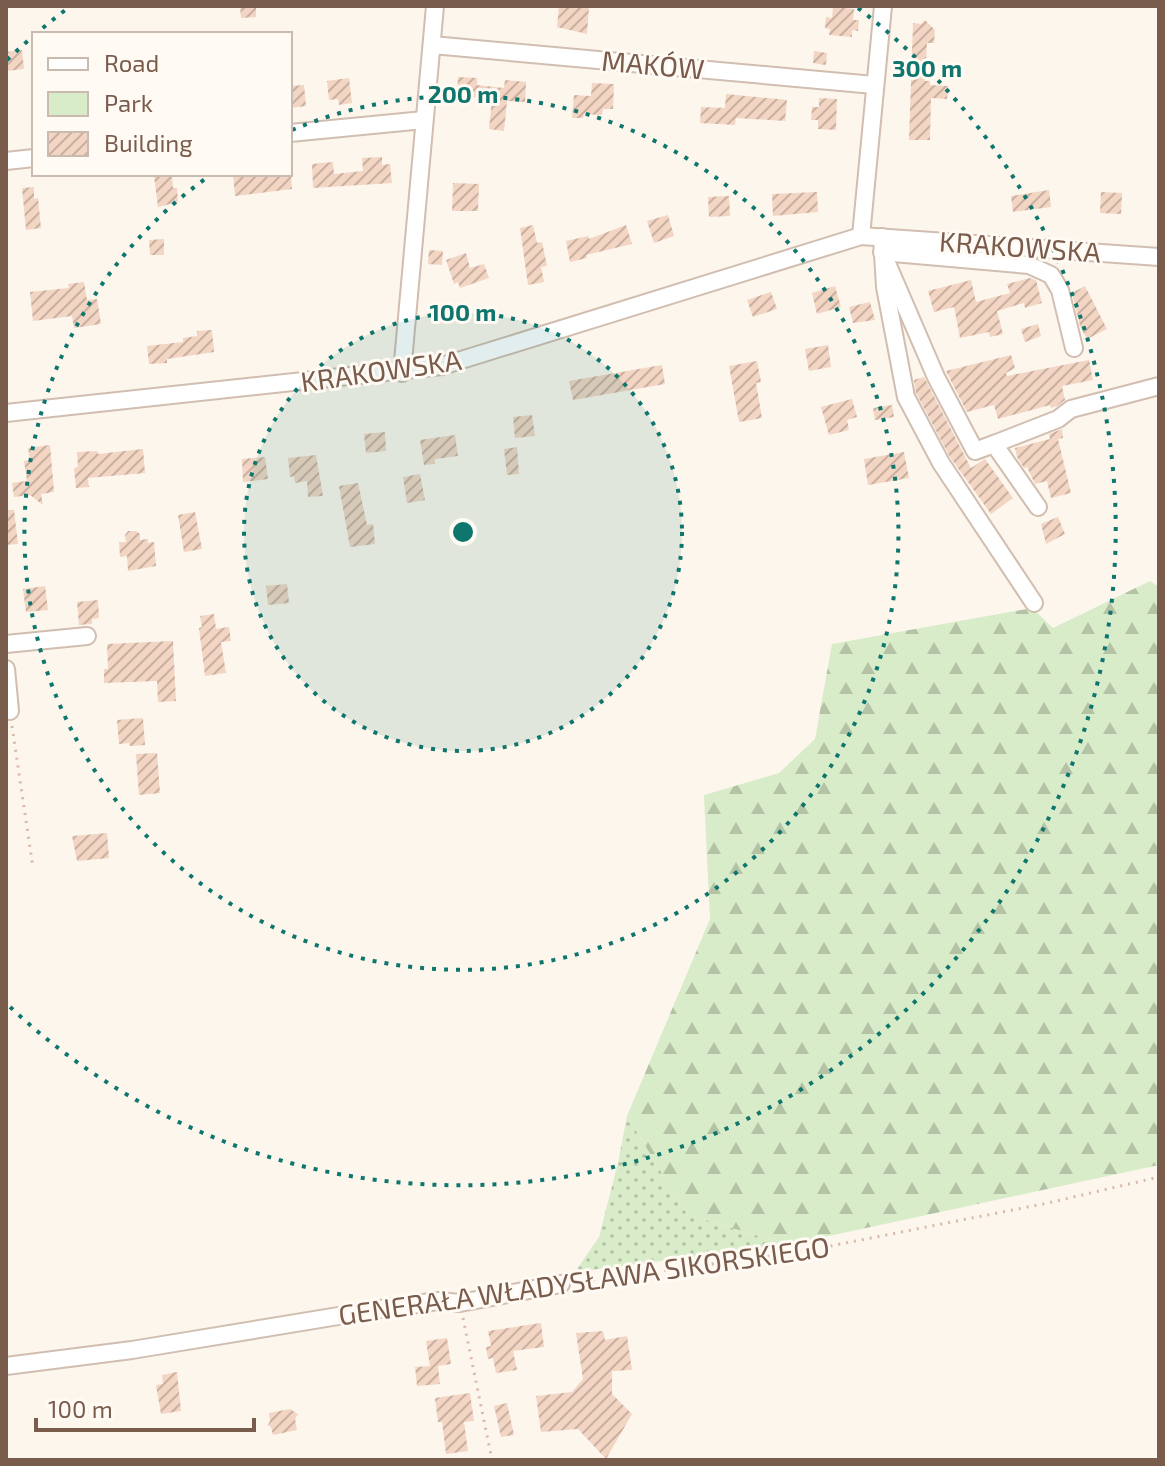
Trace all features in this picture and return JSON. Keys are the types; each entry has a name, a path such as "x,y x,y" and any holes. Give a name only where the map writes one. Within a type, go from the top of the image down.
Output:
{"street":[{"path":"402,373 435,6"},
{"path":"861,236 883,6"},
{"name":"MAKÓW","path":"432,45 874,85"},
{"path":"292,133 424,120"},
{"path":"6,161 32,158"},
{"name":"KRAKOWSKA","path":"6,413 402,373 442,366 861,236 882,245 1159,257"},
{"path":"882,245 1029,265 1051,275 1060,290 1074,348"},
{"path":"882,245 936,377 975,451 1058,419 1071,409 1159,386"},
{"path":"882,245 885,287 906,397 941,463 1034,603"},
{"path":"994,444 1038,507"},
{"path":"6,644 87,636"},
{"path":"6,669 10,711"},
{"name":"GENERAŁA WŁADYSŁAWA SIKORSKIEGO","path":"6,1366 132,1350 438,1301 460,1303 561,1284"}],"path":[{"path":"10,711 33,868"},
{"name":"GENERAŁA WŁADYSŁAWA SIKORSKIEGO","path":"561,1284 795,1253 1048,1203 1159,1177"},
{"path":"460,1303 492,1460"}],"green space":[{"path":"1150,581 1159,587 1159,1165 787,1245 687,1214 627,1116 710,919 704,795 779,773 815,739 832,644 1032,608 1053,628"},
{"path":"627,1116 687,1214 787,1245 575,1272 599,1237"}],"building":[{"path":"240,6 256,6 256,17 241,18"},
{"path":"559,6 589,6 587,34 557,27"},
{"path":"833,7 854,9 853,20 859,20 858,31 852,30 852,37 829,35 830,29 825,28 826,17 832,18"},
{"path":"925,20 935,30 934,43 927,43 925,81 930,81 930,85 948,86 947,99 931,98 930,140 909,140 913,23 921,24"},
{"path":"22,50 24,69 6,71 6,52"},
{"path":"814,51 827,53 826,65 813,63"},
{"path":"458,77 477,78 477,85 504,88 505,80 526,82 525,102 507,101 504,131 489,129 492,99 457,96"},
{"path":"349,78 352,103 339,105 338,99 329,100 327,81"},
{"path":"592,83 614,84 613,109 603,109 602,115 584,114 583,118 572,118 574,95 591,96"},
{"path":"304,85 306,106 292,108 292,86"},
{"path":"726,94 787,100 785,121 736,118 735,125 700,123 701,107 725,108"},
{"path":"819,98 837,99 836,130 818,129 818,120 811,120 812,107 819,107"},
{"path":"382,157 382,165 390,164 392,183 313,188 312,164 333,162 334,174 363,171 362,158"},
{"path":"154,176 172,176 178,202 158,207"},
{"path":"233,176 291,176 292,189 235,196"},
{"path":"453,183 479,184 478,211 452,211"},
{"path":"34,187 41,228 26,230 22,188"},
{"path":"1049,190 1051,207 1013,212 1011,196"},
{"path":"817,192 818,212 773,216 772,194"},
{"path":"1101,192 1122,193 1121,214 1100,213"},
{"path":"729,196 730,216 709,217 708,197"},
{"path":"668,215 674,236 654,243 647,221"},
{"path":"533,225 537,243 542,242 547,266 541,267 544,282 528,285 520,228"},
{"path":"626,225 632,244 570,262 566,241 588,236 589,239"},
{"path":"164,239 164,255 150,255 149,240"},
{"path":"429,250 443,251 442,265 428,264"},
{"path":"466,253 470,268 484,264 489,278 460,288 458,282 454,284 446,260"},
{"path":"1030,278 1036,280 1042,303 1025,308 1024,303 997,311 1003,334 990,337 989,332 960,338 954,307 934,312 928,291 971,280 976,302 1010,293 1007,284"},
{"path":"84,282 87,300 97,299 101,324 74,328 72,316 33,321 30,292 69,288 68,284"},
{"path":"835,286 841,307 817,314 812,293"},
{"path":"1085,286 1107,329 1087,339 1080,326 1072,293"},
{"path":"771,292 777,309 753,317 747,300"},
{"path":"870,302 875,320 853,323 849,307"},
{"path":"1038,324 1041,336 1025,342 1021,329"},
{"path":"212,330 214,352 149,364 147,346 183,342 183,338 197,336 197,331"},
{"path":"828,345 831,367 809,371 805,349"},
{"path":"1011,355 1015,368 1006,373 1007,376 1089,360 1093,380 1062,386 1065,400 1051,408 1050,405 998,419 994,405 967,412 946,371"},
{"path":"757,361 761,382 756,383 762,418 739,422 729,366"},
{"path":"662,365 665,384 573,400 569,381"},
{"path":"924,377 971,468 985,459 1013,498 991,514 950,457 916,393 914,380"},
{"path":"852,399 857,417 847,420 849,430 829,435 821,407"},
{"path":"892,405 894,417 875,420 873,408"},
{"path":"532,415 535,436 515,438 513,417"},
{"path":"1062,429 1063,438 1058,439 1071,493 1051,498 1047,481 1035,484 1027,467 1024,468 1017,457 1015,448 1050,439 1049,434"},
{"path":"385,432 386,451 366,453 364,434"},
{"path":"455,435 458,456 435,459 435,464 424,465 420,440"},
{"path":"50,445 54,492 41,494 43,505 30,495 14,497 12,483 27,481 24,461 30,460 28,448"},
{"path":"517,447 519,474 507,475 504,449"},
{"path":"143,449 145,473 88,478 89,487 76,488 74,468 78,467 77,452 97,451 98,454"},
{"path":"904,452 909,478 868,485 864,459"},
{"path":"316,455 323,496 308,497 307,481 295,483 294,476 290,477 288,458"},
{"path":"265,457 268,479 243,482 242,459"},
{"path":"420,474 425,500 407,503 403,477"},
{"path":"358,483 367,525 373,524 375,544 350,547 339,486"},
{"path":"6,510 14,510 18,544 6,545"},
{"path":"195,512 202,549 184,552 178,515"},
{"path":"1058,517 1065,534 1046,544 1041,524"},
{"path":"128,531 140,534 140,540 154,542 156,566 128,571 127,556 120,557 119,542 126,542"},
{"path":"287,584 289,603 268,605 266,586"},
{"path":"45,586 48,610 26,612 23,589"},
{"path":"98,600 99,618 92,619 92,624 79,625 77,602"},
{"path":"214,614 216,629 229,627 231,641 221,642 226,673 205,676 200,616"},
{"path":"173,641 176,701 158,702 157,681 104,683 104,669 108,669 107,644"},
{"path":"143,718 145,745 119,744 117,720"},
{"path":"157,753 160,793 139,795 136,754"},
{"path":"107,833 109,858 77,861 72,836"},
{"path":"541,1323 544,1347 513,1351 517,1370 496,1373 493,1358 488,1359 486,1347 491,1346 488,1331"},
{"path":"603,1331 605,1340 627,1336 632,1370 612,1371 612,1394 632,1414 606,1459 578,1429 541,1432 536,1396 572,1392 583,1379 576,1333"},
{"path":"447,1338 451,1364 438,1366 440,1384 417,1386 415,1367 430,1366 426,1341"},
{"path":"177,1372 181,1411 161,1414 156,1385 163,1384 162,1375"},
{"path":"470,1393 474,1421 464,1422 468,1451 446,1454 435,1398"},
{"path":"507,1403 514,1435 501,1437 494,1406"},
{"path":"290,1409 298,1414 295,1419 297,1430 273,1435 268,1425 269,1413"}]}
